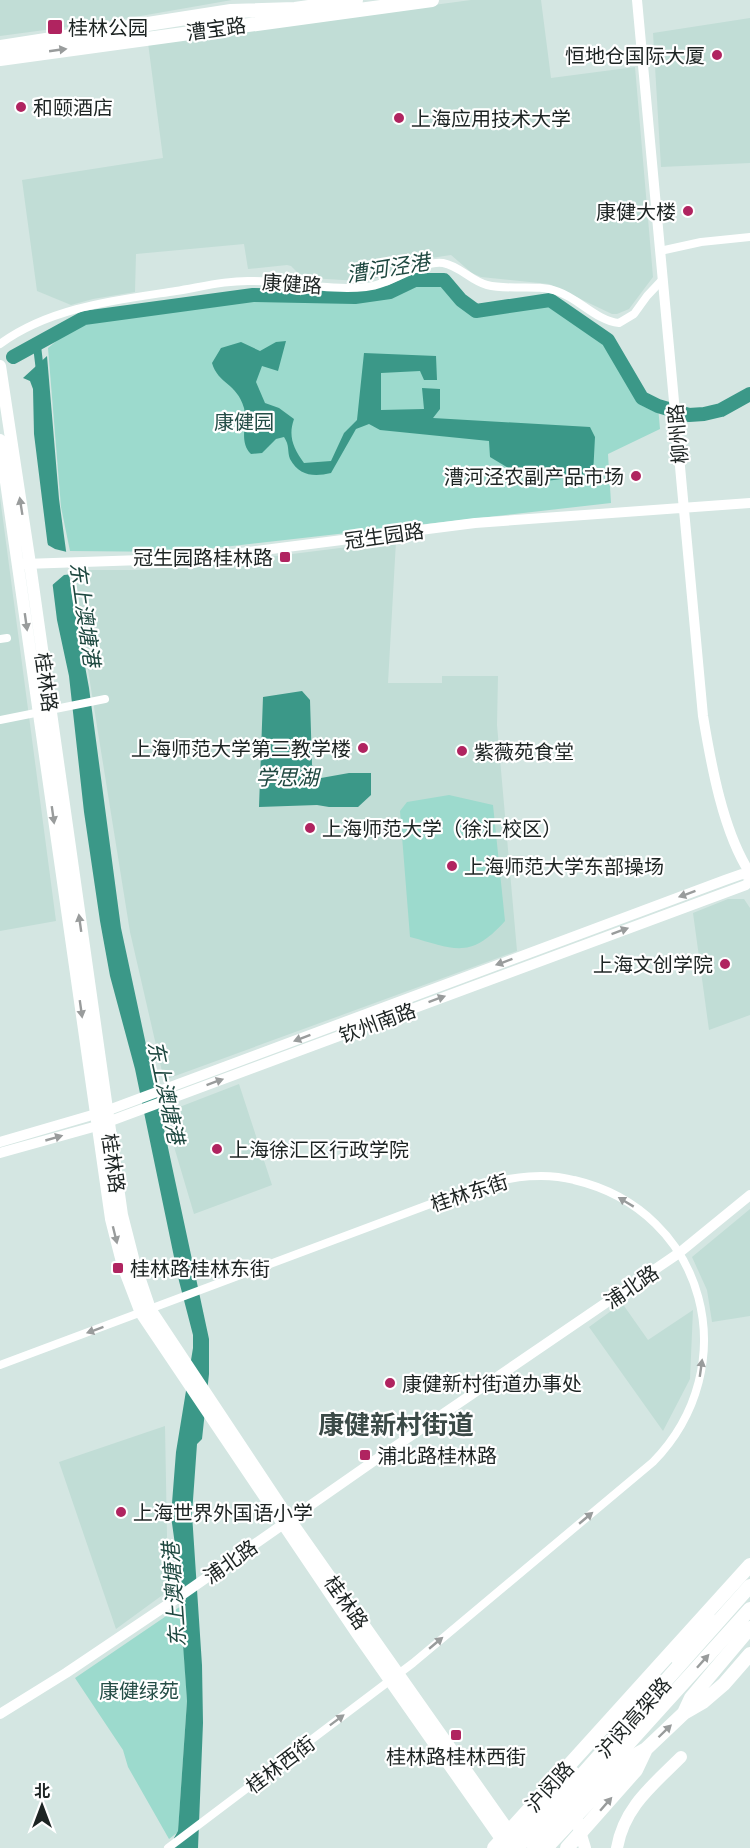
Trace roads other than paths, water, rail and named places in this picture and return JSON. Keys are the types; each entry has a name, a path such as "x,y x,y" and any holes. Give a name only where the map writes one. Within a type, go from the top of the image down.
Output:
{"main road":[{"name":"漕宝路","path":"0,47 240,10 296,9 356,0"},
{"name":"漕宝路","path":"0,58 432,0"},
{"name":"桂林路","path":"0,366 24,564 102,1118 122,1215 146,1311 184,1368 215,1423 287,1522 509,1844"},
{"name":"桂林路","path":"0,440 24,564"},
{"name":"桂林路","path":"184,1368 215,1407 287,1522"},
{"path":"585,1848 578,1825 573,1792 573,1776 581,1749 620,1700 750,1557"},
{"name":"沪闵路","path":"509,1844 567,1766 750,1565"},
{"path":"625,1724 706,1623 750,1573"},
{"name":"沪闵路","path":"509,1844 750,1578"},
{"name":"沪闵高架路","path":"509,1844 625,1724 750,1586"},
{"name":"沪闵高架路","path":"534,1848 750,1609"},
{"name":"沪闵路","path":"684,1713 691,1698 750,1628"},
{"name":"沪闵路","path":"546,1848 630,1758 646,1749 684,1713 703,1702 724,1684 750,1654"},
{"path":"567,1766 594,1749"},
{"name":"沪闵路","path":"567,1848 636,1770 646,1749"},
{"path":"617,1848 626,1817 681,1756"}],"street":[{"name":"柳州路","path":"637,0 706,736 721,799 748,880"},
{"path":"660,251 701,242 750,237"},
{"name":"康健路","path":"0,344 45,321 100,303 241,281 347,288 370,287 428,265 440,263 455,267 486,285 556,290 608,320 619,323 634,314 646,296 663,279"},
{"name":"冠生园路","path":"24,564 201,558 475,523 750,503"},
{"path":"0,720 101,700"},
{"name":"钦州南路","path":"0,1153 138,1105 748,880"},
{"name":"钦州南路","path":"0,1142 102,1118"},
{"name":"桂林东街","path":"146,1311 484,1184 515,1176 564,1178 602,1189 629,1203 654,1223 679,1253 695,1284 704,1334 700,1380 683,1424 668,1446 653,1462 394,1677"},
{"name":"浦北路","path":"0,1714 56,1680 176,1599 679,1253 750,1195"},
{"path":"0,1365 146,1311"},
{"name":"桂林西街","path":"168,1848 394,1677"}],"water":[{"path":"286,341 278,371 262,366 256,382 265,403 279,408 294,419 291,431 293,442 304,463 331,461 344,433 357,420 364,353 436,356 437,380 424,380 420,371 381,373 381,410 424,409 422,388 440,389 440,409 433,418 590,427 595,437 593,475 538,482 520,475 490,457 489,441 380,430 369,424 356,429 331,473 313,475 298,469 290,459 284,437 276,439 262,453 251,454 244,438 245,414 241,400 215,370 212,363 221,348 241,342 260,351 276,342"},
{"path":"47,356 59,499 72,595 89,688 121,928 209,1339 209,1374 202,1439 197,1444 192,1514 202,1665 203,1723 198,1848 174,1848 174,1838 178,1831 187,1701 177,1559 171,1516 176,1452 193,1348 193,1335 179,1281 135,1069 110,976 100,921 84,812 69,676 57,620 34,434 33,389 30,381 23,378"},
{"name":"学思湖","path":"302,691 310,700 312,765 321,778 349,773 371,773 371,795 358,807 317,805 259,807 263,697"}],"waterway":[{"name":"漕河泾港","path":"13,357 84,318 253,295 355,297 390,292 415,280 444,280 461,300 476,311 550,300 608,340 642,398 658,406 689,415 704,414 721,410 750,394"},
{"name":"东上澳塘港","path":"37,346 40,371"}],"place":[{"name":"桂林公园","path":"55,27"},
{"name":"恒地仓国际大厦","path":"717,55"},
{"name":"和颐酒店","path":"21,107"},
{"name":"上海应用技术大学","path":"399,118"},
{"name":"康健大楼","path":"688,211"},
{"name":"漕河泾农副产品市场","path":"636,476"},
{"name":"冠生园路桂林路","path":"285,557"},
{"name":"上海师范大学第三教学楼","path":"363,748"},
{"name":"紫薇苑食堂","path":"462,751"},
{"name":"上海师范大学（徐汇校区）","path":"310,828"},
{"name":"上海师范大学东部操场","path":"452,866"},
{"name":"上海文创学院","path":"725,964"},
{"name":"上海徐汇区行政学院","path":"217,1149"},
{"name":"桂林路桂林东街","path":"118,1268"},
{"name":"康健新村街道办事处","path":"390,1383"},
{"name":"浦北路桂林路","path":"365,1455"},
{"name":"上海世界外国语小学","path":"121,1512"},
{"name":"桂林路桂林西街","path":"456,1735"}],"district":[{"name":"康健新村街道","path":"396,1423"}],"park label":[{"name":"康健园","path":"244,421"},
{"name":"康健绿苑","path":"139,1690"}]}
